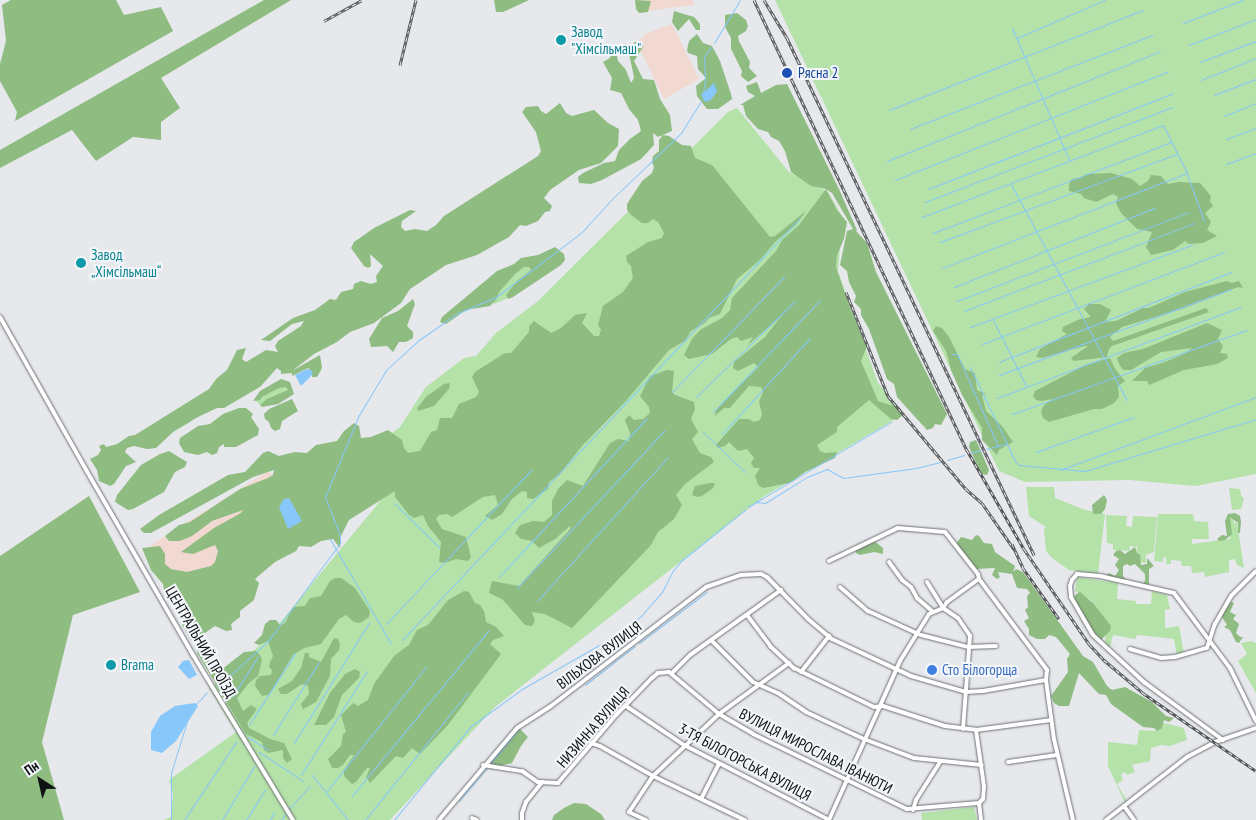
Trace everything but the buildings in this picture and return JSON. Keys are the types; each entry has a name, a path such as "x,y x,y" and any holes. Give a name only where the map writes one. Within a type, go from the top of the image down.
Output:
{"street":[{"name":"ЦЕНТРАЛЬНИЙ ПРОЇЗД","path":"0,317 193,655 292,818"},
{"path":"829,561 898,528 944,532 978,574 979,579 1047,670 1046,680 1057,755 1073,820"},
{"path":"890,562 902,580 911,587 917,598 932,611"},
{"path":"1130,649 1141,650 1160,658 1175,658 1207,648 1215,624 1231,596 1256,570"},
{"name":"ВІЛЬХОВА ВУЛИЦЯ","path":"439,820 483,765 517,728 551,706 706,587 716,582 753,574 767,577 808,619 829,636 895,670 945,688 966,692 983,691 1046,680"},
{"path":"1223,740 1145,683 1094,635 1071,597 1072,580 1077,574 1100,576 1174,593 1230,668 1256,721"},
{"path":"829,820 895,670 917,633 932,611 943,608 947,602 979,579"},
{"path":"928,582 943,608 958,618 970,636 962,729"},
{"path":"840,587 868,611 917,633 968,647 996,646"},
{"path":"672,673 684,660 781,590"},
{"path":"747,615 770,646 788,663 801,672 874,707 962,729 976,730 1051,720"},
{"path":"801,672 829,636"},
{"path":"711,640 744,675 756,684 789,700 806,712 864,739 914,758 982,765"},
{"path":"646,820 629,812 654,776 684,745 719,714 756,684 788,663"},
{"name":"НИЗИННА ВУЛИЦЯ","path":"542,782 558,783 591,743 658,673 672,673"},
{"name":"ВУЛИЦЯ МИРОСЛАВА ІВАНЮТИ","path":"672,673 719,714 753,734 913,810"},
{"name":"3-ТЯ БІЛОГОРСЬКА ВУЛИЦЯ","path":"626,706 684,745 829,820"},
{"path":"1106,820 1173,766 1202,749 1256,728"},
{"path":"940,762 916,800 913,810 979,803 983,799 984,786 976,730"},
{"path":"591,743 600,746 654,776 746,820"},
{"path":"1008,762 1057,755"},
{"path":"701,799 719,764"},
{"path":"483,765 522,771 531,778 542,782 526,802 522,813 522,820"},
{"path":"979,803 981,820"},
{"path":"1124,806 1134,820"}],"shaded area":[{"path":"641,0 693,0 694,5 647,11"},
{"path":"672,24 699,79 664,99 637,43 645,34"},
{"path":"269,471 304,527 185,601 150,545"}],"green space":[{"path":"11,0 116,0 124,15 161,7 173,31 15,121 17,112 0,81 0,64 6,41 2,5"},
{"path":"264,0 291,0 161,78 180,108 161,122 161,140 133,137 96,161 72,130 0,168 0,150"},
{"path":"494,0 529,0 503,12 496,12"},
{"path":"635,0 651,1 648,12 639,13 636,9"},
{"path":"775,0 1256,0 1256,474 1196,486 1129,480 1025,482 999,471"},
{"path":"674,11 694,17 700,24 700,30 696,30 689,19 678,31 672,22"},
{"path":"737,13 746,20 748,26 746,31 738,36 739,41 750,62 749,68 757,76 748,82 741,76 742,71 731,49 731,38 725,27 725,15"},
{"path":"697,34 703,43 712,46 720,61 731,94 732,99 718,109 707,109 697,96 696,86 706,78 698,69 697,56 688,53 687,50 689,41"},
{"path":"641,41 643,47 634,61 643,79 654,80 660,99 670,115 672,131 658,137 653,133 654,145 641,159 602,180 591,184 579,183 578,177 583,173 604,163 615,161 619,150 641,131 638,120 629,109 621,93 610,90 612,78 603,62 610,58 612,53 617,56 618,61 626,70 631,83 634,78 629,54 624,50 625,44 630,48 635,42"},
{"path":"757,82 761,93 776,85 787,84 839,189 856,231 867,243 876,272 947,414 941,425 935,424 933,428 927,430 897,397 894,384 887,379 869,329 861,315 861,309 854,302 856,296 849,282 847,271 840,265 847,231 853,229 832,193 826,189 811,186 791,172 785,151 779,141 771,137 768,132 758,129 746,116 743,105 740,105 755,96 748,92 746,86"},
{"path":"560,103 566,113 572,116 594,110 608,123 619,129 618,146 601,163 579,170 550,190 544,198 552,206 550,211 545,212 538,221 526,226 520,225 509,237 477,255 446,265 410,289 401,303 374,323 350,332 337,342 314,354 292,371 320,355 322,368 317,377 312,377 312,372 308,368 292,376 292,373 281,374 281,371 277,368 260,387 224,408 217,408 198,417 173,432 156,448 147,449 134,446 127,448 125,452 136,462 126,466 114,484 110,486 99,481 97,470 90,459 98,455 101,450 99,446 104,444 106,447 117,444 129,436 135,435 209,389 216,379 227,370 237,350 246,348 242,359 246,362 266,350 278,352 275,346 278,341 301,326 304,321 292,324 270,341 261,340 293,318 315,310 330,299 336,300 341,292 353,289 354,284 361,281 371,284 377,282 376,276 383,266 370,254 371,266 368,268 364,266 351,248 354,242 374,228 410,210 416,211 402,221 401,227 405,231 415,229 427,231 436,225 444,216 538,156 541,151 536,132 522,112 526,107 538,106 546,114"},
{"path":"737,108 789,172 828,192 846,224 840,246 838,271 878,383 904,414 763,497 495,707 390,820 164,820 171,817 173,795 169,780 236,732 209,688 265,641 386,494 362,456 400,427 426,387 464,358 476,356 496,333 538,301 728,112"},
{"path":"663,135 669,136 682,145 691,146 695,158 712,165 770,237 775,236 806,211 795,226 776,241 760,260 737,279 720,314 709,318 705,323 691,331 685,341 669,350 626,401 582,446 559,475 549,482 548,489 533,499 527,498 527,492 522,491 512,499 502,514 492,520 485,516 498,505 495,495 483,497 452,517 447,514 439,515 436,519 442,529 466,537 471,557 468,561 456,559 445,563 439,562 441,542 428,526 423,515 414,518 409,515 395,497 395,491 349,520 341,536 340,548 333,539 321,541 311,547 299,546 296,551 275,562 262,573 255,579 259,583 254,600 240,611 240,617 231,624 232,630 226,631 215,626 205,633 198,643 191,640 182,625 182,617 164,590 163,584 151,570 142,548 160,546 165,554 165,564 171,569 187,572 211,566 215,562 218,551 215,545 193,554 181,552 243,510 212,521 192,536 180,541 169,541 165,536 179,525 190,522 240,489 273,475 274,470 253,477 151,533 144,533 140,529 159,515 228,475 245,472 263,453 268,451 279,456 295,452 307,453 316,445 337,441 344,431 354,423 359,426 361,438 371,437 388,430 402,440 404,448 408,453 420,451 431,432 437,430 440,418 452,418 459,404 476,397 479,392 472,377 475,372 505,353 511,353 529,332 529,326 534,321 551,333 561,328 575,315 587,313 582,323 594,336 599,336 601,330 598,325 603,306 623,292 633,278 631,266 627,262 626,256 648,242 662,238 664,233 658,222 653,219 648,223 642,223 627,210 627,204 642,181 652,173 654,167 652,162 653,156 659,151 659,140"},
{"path":"1111,173 1132,179 1140,186 1148,181 1151,175 1161,176 1168,184 1178,182 1200,183 1211,196 1210,201 1213,206 1205,213 1211,222 1207,230 1217,236 1203,243 1189,244 1185,241 1173,250 1151,255 1146,247 1152,232 1137,229 1121,213 1116,203 1118,197 1113,194 1096,202 1084,198 1081,194 1069,191 1069,184 1072,179 1087,174"},
{"path":"826,189 837,210 847,222 844,239 837,255 836,267 851,311 867,346 861,361 878,401 900,408 902,416 897,420 891,419 869,400 837,427 837,432 817,445 820,451 825,453 837,452 835,458 805,472 790,483 763,488 758,485 755,476 760,468 754,468 751,463 754,458 747,449 738,451 729,442 725,446 718,448 716,445 739,419 749,419 754,422 760,420 762,414 759,402 763,392 761,387 749,386 730,408 724,408 715,416 716,410 758,367 754,363 738,371 733,368 734,362 765,337 782,315 747,346 753,337 741,341 737,337 731,339 712,354 689,359 684,355 692,339 700,330 722,318 730,310 732,298 776,251 782,240 799,225"},
{"path":"555,247 564,254 565,260 561,265 513,297 508,299 506,295 517,281 531,270 529,267 524,267 515,274 499,292 496,300 490,306 466,310 446,324 440,322 442,317 497,271 514,264 521,258 538,255"},
{"path":"526,266 532,267 531,273 506,299 494,304 493,298 511,274"},
{"path":"1227,281 1232,283 1239,281 1243,288 1238,287 1182,309 1122,327 1110,337 1113,341 1206,308 1209,312 1112,346 1107,357 1074,361 1071,358 1088,346 1085,346 1042,358 1036,357 1040,349 1067,334 1062,331 1063,327 1080,319 1091,317 1084,309 1089,304 1100,304 1111,310 1105,322 1116,321 1143,308 1149,308 1185,292"},
{"path":"413,299 415,304 407,326 413,332 413,338 406,342 399,342 393,352 387,346 371,347 369,339 382,318 398,311"},
{"path":"1207,323 1222,330 1218,339 1223,346 1220,353 1227,354 1228,358 1217,364 1184,370 1149,385 1147,381 1132,381 1145,368 1165,362 1186,353 1192,348 1161,352 1131,370 1123,370 1119,364 1117,358 1124,353 1143,349"},
{"path":"936,326 942,328 949,337 965,369 975,373 977,390 986,394 982,395 986,411 1002,426 1013,442 999,450 997,455 982,440 982,428 962,395 951,370 946,351 933,331"},
{"path":"1110,358 1115,369 1125,381 1118,386 1119,397 1114,403 1102,409 1094,409 1049,422 1043,418 1041,411 1044,405 1053,399 1036,400 1033,396 1035,391 1085,365"},
{"path":"667,370 674,371 672,392 694,402 695,409 691,419 698,432 692,439 700,453 711,457 714,462 685,484 676,495 682,505 674,519 658,532 651,545 572,628 545,614 532,612 535,621 532,626 525,625 502,599 489,593 492,581 519,586 571,528 570,526 555,539 539,548 532,541 521,539 515,533 520,525 533,521 544,522 552,515 552,501 558,489 567,480 583,486 610,443 618,439 629,441 630,433 625,420 629,415 634,420 643,419 650,413 649,407 640,396 650,376"},
{"path":"281,379 290,382 294,394 278,404 262,407 260,405 267,399 288,390 286,387 279,388 260,400 253,401 260,391"},
{"path":"282,382 292,392 264,405 260,405 254,399"},
{"path":"450,383 449,389 434,406 418,411 417,408 427,396 444,384"},
{"path":"292,399 298,411 282,421 280,429 275,431 265,419 264,414 269,409"},
{"path":"239,408 246,408 253,414 251,417 259,429 258,435 236,447 224,447 224,444 219,447 217,453 212,455 207,452 198,455 184,452 179,443 180,438 198,426 210,424 223,414"},
{"path":"976,440 989,470 987,475 981,474 969,447 970,442"},
{"path":"169,451 187,462 185,467 175,472 164,492 133,509 128,510 115,502 117,495 141,465"},
{"path":"715,483 713,488 702,496 692,495 695,486"},
{"path":"1026,487 1054,487 1055,498 1085,510 1105,514 1098,574 1069,570 1052,558 1046,551 1044,529 1046,527 1029,516"},
{"path":"1229,488 1240,489 1241,496 1244,498 1241,509 1232,510"},
{"path":"1104,495 1107,500 1105,509 1101,514 1093,514 1092,505"},
{"path":"89,496 140,592 73,615 42,742 64,820 0,820 0,556"},
{"path":"1235,513 1240,516 1240,533 1238,533 1238,523 1230,517 1232,534 1225,540 1219,541 1217,539 1222,535 1227,536 1225,521 1228,514"},
{"path":"1158,514 1193,514 1194,521 1208,522 1209,539 1192,539 1192,544 1230,539 1228,517 1233,516 1234,523 1237,523 1244,568 1237,565 1235,559 1229,560 1229,572 1205,577 1204,572 1192,573 1191,566 1182,566 1181,561 1171,560 1171,564 1166,564 1166,558 1163,557 1163,562 1154,561"},
{"path":"1106,515 1127,516 1126,526 1132,527 1133,516 1157,517 1154,552 1146,555 1146,563 1140,562 1140,553 1137,553 1137,547 1130,546 1129,551 1113,550 1113,544 1107,543"},
{"path":"976,535 984,543 992,544 995,552 1015,566 1013,572 1016,569 1023,572 1083,656 1093,662 1107,686 1112,690 1125,687 1152,702 1166,716 1174,718 1169,722 1164,720 1162,728 1157,731 1154,728 1143,727 1111,704 1106,695 1099,694 1079,673 1069,706 1059,706 1054,703 1051,696 1068,672 1067,659 1070,654 1056,637 1049,635 1045,639 1037,639 1029,635 1029,629 1024,621 1029,618 1025,610 1028,607 1027,596 1030,593 1027,589 1017,588 1012,574 998,572 1000,577 997,579 992,575 995,568 975,569 956,544 961,537 972,540"},
{"path":"874,541 883,548 883,554 874,552 860,555 856,553 855,550"},
{"path":"1135,547 1137,553 1140,554 1141,565 1147,564 1147,558 1154,566 1149,569 1149,584 1142,585 1145,581 1145,574 1135,564 1123,566 1123,576 1127,581 1112,579 1107,575 1109,573 1115,576 1119,570 1115,565 1119,559 1113,555 1116,551 1120,550 1125,554"},
{"path":"1077,577 1118,583 1117,599 1136,601 1136,604 1151,604 1152,591 1167,595 1170,609 1165,610 1165,628 1179,626 1184,654 1177,656 1174,639 1137,635 1135,639 1113,635 1110,648 1105,643 1106,624 1091,600 1075,591"},
{"path":"335,578 341,578 355,588 370,611 369,617 360,623 354,622 346,615 339,619 321,644 304,648 293,655 272,690 268,695 262,696 255,686 256,680 260,676 271,675 272,670 269,667 273,656 268,641 259,645 254,643 262,635 265,624 270,620 276,620 280,625 285,623 293,607 305,606 310,598 321,596 330,581"},
{"path":"464,591 469,592 475,603 480,605 484,611 486,622 496,627 504,636 493,640 490,644 501,654 448,725 420,754 412,748 403,758 396,756 370,783 366,777 370,768 367,768 356,782 352,784 344,776 344,770 354,755 350,755 343,765 338,768 332,768 328,759 341,746 343,734 346,732 341,715 353,703 358,706 368,700 374,684 394,656 409,645 417,630 428,625 448,600"},
{"path":"1080,592 1093,603 1111,626 1110,631 1101,640 1086,623 1074,600 1075,595"},
{"path":"1231,602 1234,603 1230,612 1236,615 1233,619 1239,624 1236,633 1243,637 1239,643 1236,642 1230,630 1224,627 1227,625 1222,617 1224,609"},
{"path":"334,638 338,639 340,644 339,650 331,659 330,676 316,702 303,709 301,704 309,694 308,686 302,684 287,694 281,694 278,689 292,681 301,668 305,653 309,653 309,657 321,662"},
{"path":"1251,641 1256,643 1256,693 1238,661 1247,654 1241,643"},
{"path":"199,647 204,651 216,674 244,652 256,651 260,655 262,660 258,676 249,683 237,698 243,711 251,705 257,709 247,723 249,728 270,739 284,743 292,759 287,763 283,758 283,750 268,753 264,750 262,742 246,734 197,653"},
{"path":"355,669 360,672 359,678 342,695 334,717 326,725 314,725 330,693 345,674"},
{"path":"1164,723 1184,728 1187,740 1170,746 1161,745 1151,748 1150,761 1132,765 1135,772 1127,775 1125,772 1121,774 1123,780 1117,784 1127,801 1125,803 1108,766 1108,742 1137,745 1139,730 1158,731"},
{"path":"519,728 528,737 512,763 494,767 489,765"},
{"path":"574,803 586,804 601,814 605,820 552,820 554,815"},
{"path":"974,807 977,820 922,820 921,813"}],"water":[{"path":"714,83 717,91 711,100 705,102 701,95"},
{"path":"307,369 311,370 313,374 301,386 295,375"},
{"path":"289,498 302,521 288,529 279,507 284,499"},
{"path":"189,660 197,675 189,679 178,667 183,661"},
{"path":"195,703 198,706 176,741 162,753 151,750 151,732 160,716 175,706"}],"waterway":[{"path":"714,43 740,0"},
{"path":"1017,38 1105,0"},
{"path":"1183,23 1243,0"},
{"path":"889,110 1143,10"},
{"path":"1189,45 1256,19"},
{"path":"1012,28 1069,160"},
{"path":"910,129 1152,35"},
{"path":"1200,62 1256,41"},
{"path":"703,93 705,82 704,57 711,47"},
{"path":"887,161 1160,51"},
{"path":"1201,80 1256,58"},
{"path":"895,180 1167,72"},
{"path":"1214,95 1256,79"},
{"path":"928,189 1172,94"},
{"path":"217,687 268,641 340,543 340,535 325,497 359,415 386,370 419,340 456,314 496,297 581,233 612,199 681,133 702,100"},
{"path":"1224,116 1256,103"},
{"path":"925,202 1172,107"},
{"path":"922,217 1163,125 1187,173 942,268"},
{"path":"1226,139 1256,128"},
{"path":"933,233 1171,142"},
{"path":"1226,164 1256,153"},
{"path":"940,242 1177,154"},
{"path":"1187,174 1204,221"},
{"path":"1011,184 1127,400"},
{"path":"954,287 1155,208"},
{"path":"957,301 1189,212"},
{"path":"402,640 800,218"},
{"path":"964,311 1195,223"},
{"path":"970,327 1192,245"},
{"path":"982,344 1224,252"},
{"path":"999,362 1231,272"},
{"path":"672,392 784,277"},
{"path":"999,375 1231,289"},
{"path":"713,412 820,300"},
{"path":"696,397 795,301"},
{"path":"997,398 1241,307"},
{"path":"993,320 1026,386"},
{"path":"1012,414 1246,330"},
{"path":"722,434 810,338"},
{"path":"952,354 957,354 998,446"},
{"path":"970,367 1015,461 1019,465 1085,471 1256,419"},
{"path":"1060,470 1256,397"},
{"path":"1036,452 1134,417"},
{"path":"499,577 647,418"},
{"path":"756,502 891,422"},
{"path":"517,588 665,430"},
{"path":"703,432 745,472"},
{"path":"986,449 1006,444"},
{"path":"971,453 981,450"},
{"path":"947,460 964,455"},
{"path":"537,601 668,457"},
{"path":"748,507 756,502 765,503 807,477 827,469 843,478 916,468 940,462"},
{"path":"386,624 531,470"},
{"path":"394,503 439,547"},
{"path":"394,820 470,727 522,689 622,632 641,616 662,592 672,572 681,561 746,509"},
{"path":"330,539 391,644"},
{"path":"639,643 707,592"},
{"path":"294,743 369,623"},
{"path":"352,796 489,630"},
{"path":"585,685 635,646"},
{"path":"249,725 295,653"},
{"path":"233,696 258,656"},
{"path":"273,735 319,662"},
{"path":"327,791 426,667"},
{"path":"301,775 367,671"},
{"path":"196,704 207,692"},
{"path":"365,820 468,692"},
{"path":"171,820 171,773 187,721"},
{"path":"490,764 518,730"},
{"path":"248,737 268,750"},
{"path":"184,820 236,742"},
{"path":"259,752 303,781"},
{"path":"222,820 254,766"},
{"path":"459,801 487,768"},
{"path":"312,775 348,820"},
{"path":"289,809 310,786"},
{"path":"246,820 265,790"},
{"path":"270,820 274,812"},
{"path":"281,820 287,812"}],"railway":[{"path":"324,21 362,0"},
{"path":"400,65 416,0"},
{"path":"754,0 967,450 1024,549 1089,644 1104,660 1143,693 1256,771"},
{"path":"764,0 787,38 1034,555"},
{"path":"846,292 888,396 966,489 982,503 1014,549"},
{"path":"1012,544 1023,568 1059,619"}],"place":[{"name":"Завод \"Хімсільмаш\"","path":"561,40"},
{"name":"Рясна 2","path":"787,73"},
{"name":"Завод „Хімсільмаш“","path":"81,263"},
{"name":"Brama","path":"111,665"},
{"name":"Сто Білогорща","path":"932,670"}]}
